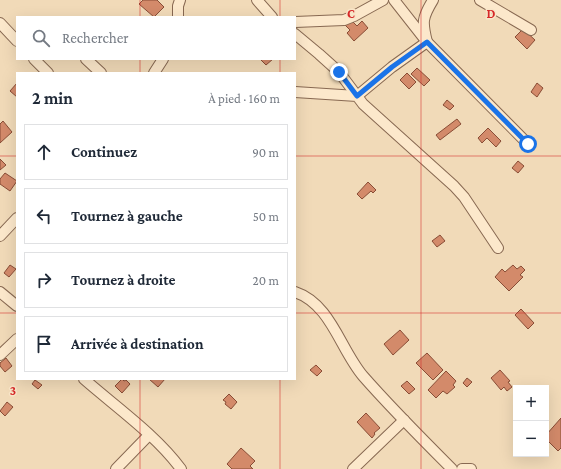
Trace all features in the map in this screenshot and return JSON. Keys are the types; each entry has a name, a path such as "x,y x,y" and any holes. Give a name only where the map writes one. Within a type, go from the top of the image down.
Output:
{"street":[{"path":"178,16 178,6 180,0"},
{"path":"257,0 271,16"},
{"path":"296,22 344,20 383,0"},
{"path":"394,0 427,42 528,144"},
{"path":"427,42 423,23 425,15 433,0"},
{"path":"480,0 531,30"},
{"path":"0,23 15,36"},
{"path":"296,35 339,72 363,104 454,186 464,197 498,248"},
{"path":"296,92 357,96 392,67 427,42"},
{"path":"35,60 47,72"},
{"path":"87,60 100,72"},
{"path":"155,72 162,60"},
{"path":"0,236 16,219"},
{"path":"296,292 305,295 324,314 342,340 357,368 404,420 452,469"},
{"path":"8,295 16,305"},
{"path":"0,355 16,340"},
{"path":"85,380 149,435 172,457 181,469"},
{"path":"353,469 404,420"},
{"path":"116,469 149,435"},
{"path":"462,469 471,469"}],"building":[{"path":"143,0 157,0 164,7 155,16 153,16 139,4"},
{"path":"350,19 357,26 362,21 368,28 354,41 347,33 350,30 344,24"},
{"path":"523,29 535,40 527,49 515,37"},
{"path":"261,60 272,60 266,65"},
{"path":"417,68 430,80 424,86 411,74"},
{"path":"407,73 416,82 409,89 400,80"},
{"path":"537,83 543,88 537,97 531,92"},
{"path":"16,84 16,96 10,91"},
{"path":"447,100 454,106 450,110 443,105"},
{"path":"457,119 461,124 440,140 436,135"},
{"path":"3,121 12,132 0,143 0,124"},
{"path":"488,128 501,141 496,147 487,138 482,143 478,138"},
{"path":"0,159 6,165 0,170"},
{"path":"518,161 524,166 518,173 512,168"},
{"path":"5,173 16,180 16,182 10,191 0,184 0,179"},
{"path":"368,182 376,190 373,193 371,191 362,199 357,194"},
{"path":"440,235 445,241 437,247 432,241"},
{"path":"10,265 16,269 9,277 4,273"},
{"path":"513,265 517,269 521,266 525,270 520,275 523,277 509,291 495,277 502,269 505,272"},
{"path":"521,309 534,323 528,329 515,315"},
{"path":"400,330 409,340 393,355 384,344"},
{"path":"427,353 443,370 433,380 416,363"},
{"path":"6,358 12,366 5,372 0,366 0,363"},
{"path":"316,365 322,371 317,376 310,370"},
{"path":"500,370 510,381 508,382 512,387 507,391 504,387 501,390 491,378"},
{"path":"446,371 456,381 453,385 455,387 447,394 443,391 436,398 428,390"},
{"path":"467,378 472,382 467,387 463,383"},
{"path":"35,380 42,385 38,389 32,384"},
{"path":"121,380 126,380 130,384 122,393 115,386"},
{"path":"150,380 164,380 158,387"},
{"path":"407,381 415,389 409,394 401,386"},
{"path":"229,394 237,402 231,409 223,400"},
{"path":"7,402 13,407 5,416 0,411"},
{"path":"366,413 380,428 374,433 375,434 372,438 357,422"},
{"path":"561,418 561,448 558,451 549,442 549,432"},
{"path":"241,448 255,461 250,466 253,469 232,469 227,464"}],"route":[{"path":"339,72 357,96 392,67 427,42 528,144"}]}
